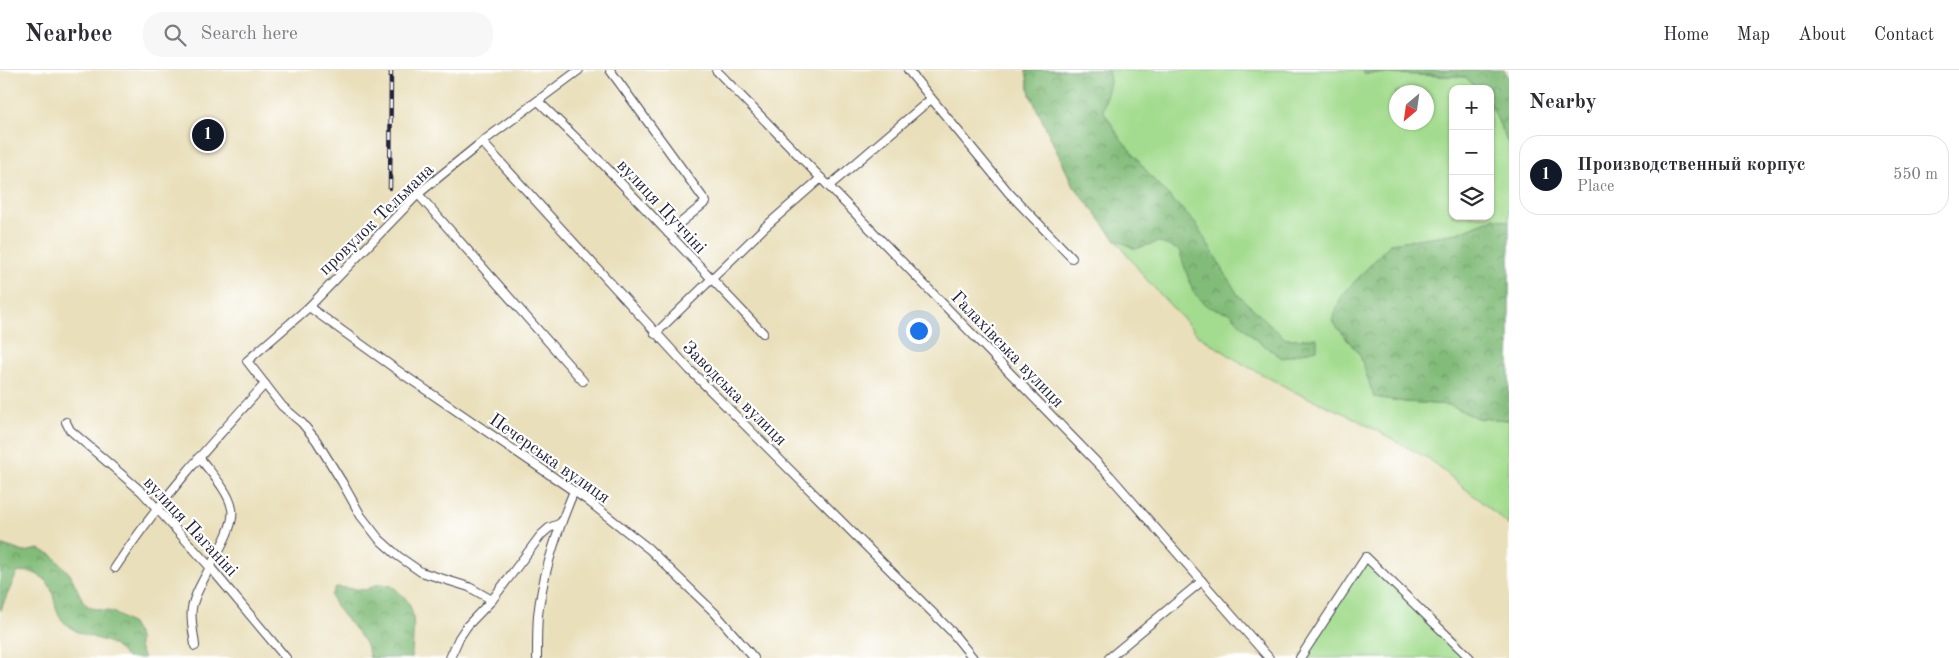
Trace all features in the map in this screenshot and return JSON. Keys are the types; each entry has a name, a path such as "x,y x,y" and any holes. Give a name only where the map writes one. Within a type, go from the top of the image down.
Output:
{"street":[{"name":"провулок Тельмана","path":"264,384 247,361 309,306 418,194 482,142 579,70"},
{"path":"610,70 706,202 668,233"},
{"name":"Галахівська вулиця","path":"716,70 1110,476 1269,658"},
{"path":"908,70 1009,193 1072,258"},
{"path":"829,186 931,99"},
{"name":"вулиця Пуччіні","path":"538,101 601,162 763,333"},
{"name":"Заводська вулиця","path":"482,142 655,334 951,631 973,658"},
{"path":"655,334 765,227 821,178"},
{"path":"418,194 583,381"},
{"name":"Печерська вулиця","path":"309,306 412,380 574,491 649,549 715,613 754,658"},
{"path":"115,568 199,457 264,384 282,406 302,423 316,440 361,516 379,539 420,572 469,587 492,600"},
{"name":"вулиця Паганіні","path":"66,422 70,430 142,492 158,509 210,567 286,658"},
{"path":"195,646 192,608 228,530 233,512 226,494 199,457"},
{"path":"537,658 538,616 543,582 560,523 574,491"},
{"path":"450,658 459,638 492,600 541,535 549,528 560,523"},
{"path":"1300,658 1366,558 1470,658"},
{"path":"1109,658 1202,581"}],"green space":[{"path":"1026,70 1362,70 1363,73 1466,77 1473,85 1449,85 1449,220 1489,220 1458,233 1391,243 1332,321 1360,355 1374,397 1405,402 1449,405 1477,418 1509,420 1509,526 1429,459 1350,416 1295,392 1243,364 1199,336 1146,279 1072,183 1030,94"},
{"path":"1026,70 1108,70 1110,82 1103,110 1118,135 1152,178 1196,224 1238,295 1286,339 1317,338 1317,349 1282,358 1255,339 1230,313 1208,307 1193,292 1179,250 1158,242 1135,249 1115,239 1072,183 1030,94"},
{"path":"1362,70 1504,70 1509,78 1509,146 1494,111 1494,85 1473,85 1466,77 1363,73"},
{"path":"1494,111 1509,146 1509,222 1494,218"},
{"path":"1494,218 1509,222 1509,420 1477,418 1449,405 1405,402 1374,397 1360,355 1332,321 1342,295 1391,243 1458,233 1489,220 1494,220"},
{"path":"0,544 24,552 39,549 52,555 70,574 84,603 91,608 113,612 132,624 139,637 139,647 144,658 127,658 110,643 71,628 58,614 48,583 34,573 17,573 0,611"},
{"path":"1366,557 1470,658 1300,658"},
{"path":"378,584 394,588 406,598 410,606 413,622 412,658 370,658 368,649 335,604 331,595 336,587 366,590"}],"railway":[{"path":"390,188 391,70"}],"place":[{"name":"Производственный корпус","path":"208,135"}]}
